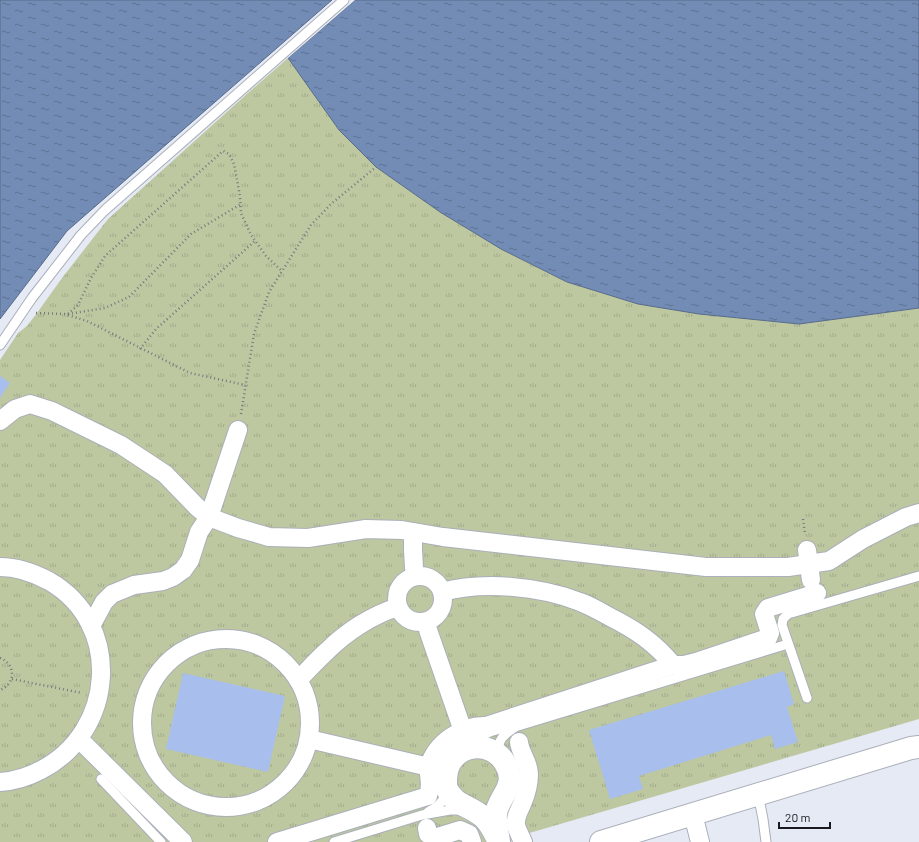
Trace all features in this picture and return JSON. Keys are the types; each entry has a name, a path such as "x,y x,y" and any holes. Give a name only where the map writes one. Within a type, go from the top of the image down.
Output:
{"street":[{"path":"0,421 15,409 30,404 52,411 121,445 165,474 197,507 209,517 238,528 269,537 308,538 366,529 402,530 444,537 706,567 788,567 811,572"},
{"path":"92,626 104,602 112,594 134,585 163,581 173,577 183,570 190,560 199,532 209,517 238,430"},
{"path":"499,842 483,817 461,805 447,790 446,779 448,767 463,740 477,726 486,726 673,665 684,665 696,662 768,638 770,634 764,614 768,608 811,572 906,516 919,513"},
{"path":"413,532 412,550 414,568"},
{"path":"0,567 33,572 58,586 68,595 81,609 92,626 97,640 101,660 101,686 92,715 79,739 58,760 45,768 32,775 0,782"},
{"path":"414,576 422,576 436,582 442,592 443,602 440,610 436,616 430,620 415,622 408,619 402,614 396,600 397,592 401,585 414,576"},
{"path":"442,592 498,586 536,589 580,602 632,628 662,651 673,665"},
{"path":"298,680 327,650 343,637 372,618 398,607"},
{"path":"428,630 463,740"},
{"path":"233,639 253,643 271,651 282,659 291,669 305,692 310,719 308,739 302,759 295,771 276,790 264,798 252,803 238,806 211,805 197,801 185,795 174,788 164,778 152,761 145,743 142,716 148,691 162,668 172,659 194,645 207,641 233,639"},
{"path":"517,734 519,747 529,768 529,783 526,794 516,816 516,825 523,842"},
{"path":"277,842 428,796 431,789 429,767 434,755 450,738 463,740 476,746 489,749 500,756 506,764 509,774 509,784 506,794 498,806 496,814 499,842"},
{"path":"79,739 183,842"},
{"path":"308,739 429,767"},
{"path":"601,842 910,748 919,747"},
{"path":"693,814 700,842"},
{"path":"424,822 428,834 434,838 460,830 469,834 472,842"}],"lane":[{"path":"2,347 22,313 81,235 105,210 344,0"},
{"path":"807,698 782,625 783,619 788,614 919,576"},
{"path":"500,756 498,746 499,741 517,734 788,644"},
{"path":"463,740 470,743 491,731 504,727 517,734"},
{"path":"101,779 162,842"},
{"path":"424,822 446,798 447,790"},
{"path":"758,794 766,842"},
{"path":"334,842 424,822 450,810 470,810"}],"path":[{"path":"68,314 78,305 91,278 105,256 223,151 229,154 234,164 241,204 241,213 255,241 266,256 282,271"},
{"path":"238,430 254,334 269,292 311,225 331,204 376,168"},
{"path":"22,313 68,314 105,308 129,298 191,234 241,204"},
{"path":"140,349 156,329 255,241"},
{"path":"68,314 87,321 190,373 245,385"},
{"path":"0,658 4,660 11,668 12,679 6,687 0,690"},
{"path":"12,679 98,696"}],"green space":[{"path":"288,58 339,130 376,167 440,212 501,249 567,282 638,304 699,314 799,324 919,308 919,719 499,842 0,842 0,360 18,333 27,326 108,219"}],"water":[{"path":"0,0 332,0 67,231 0,319"},
{"path":"355,0 919,0 919,308 799,324 699,314 638,304 567,282 501,249 440,212 376,167 339,130 288,58"}],"pier":[{"path":"352,0 355,0 288,58 287,56"}],"building":[{"path":"0,376 10,383 0,398"},
{"path":"784,671 794,704 787,707 798,742 775,749 771,735 639,776 643,789 610,799 589,730"},
{"path":"183,673 285,696 268,772 166,749"}]}
